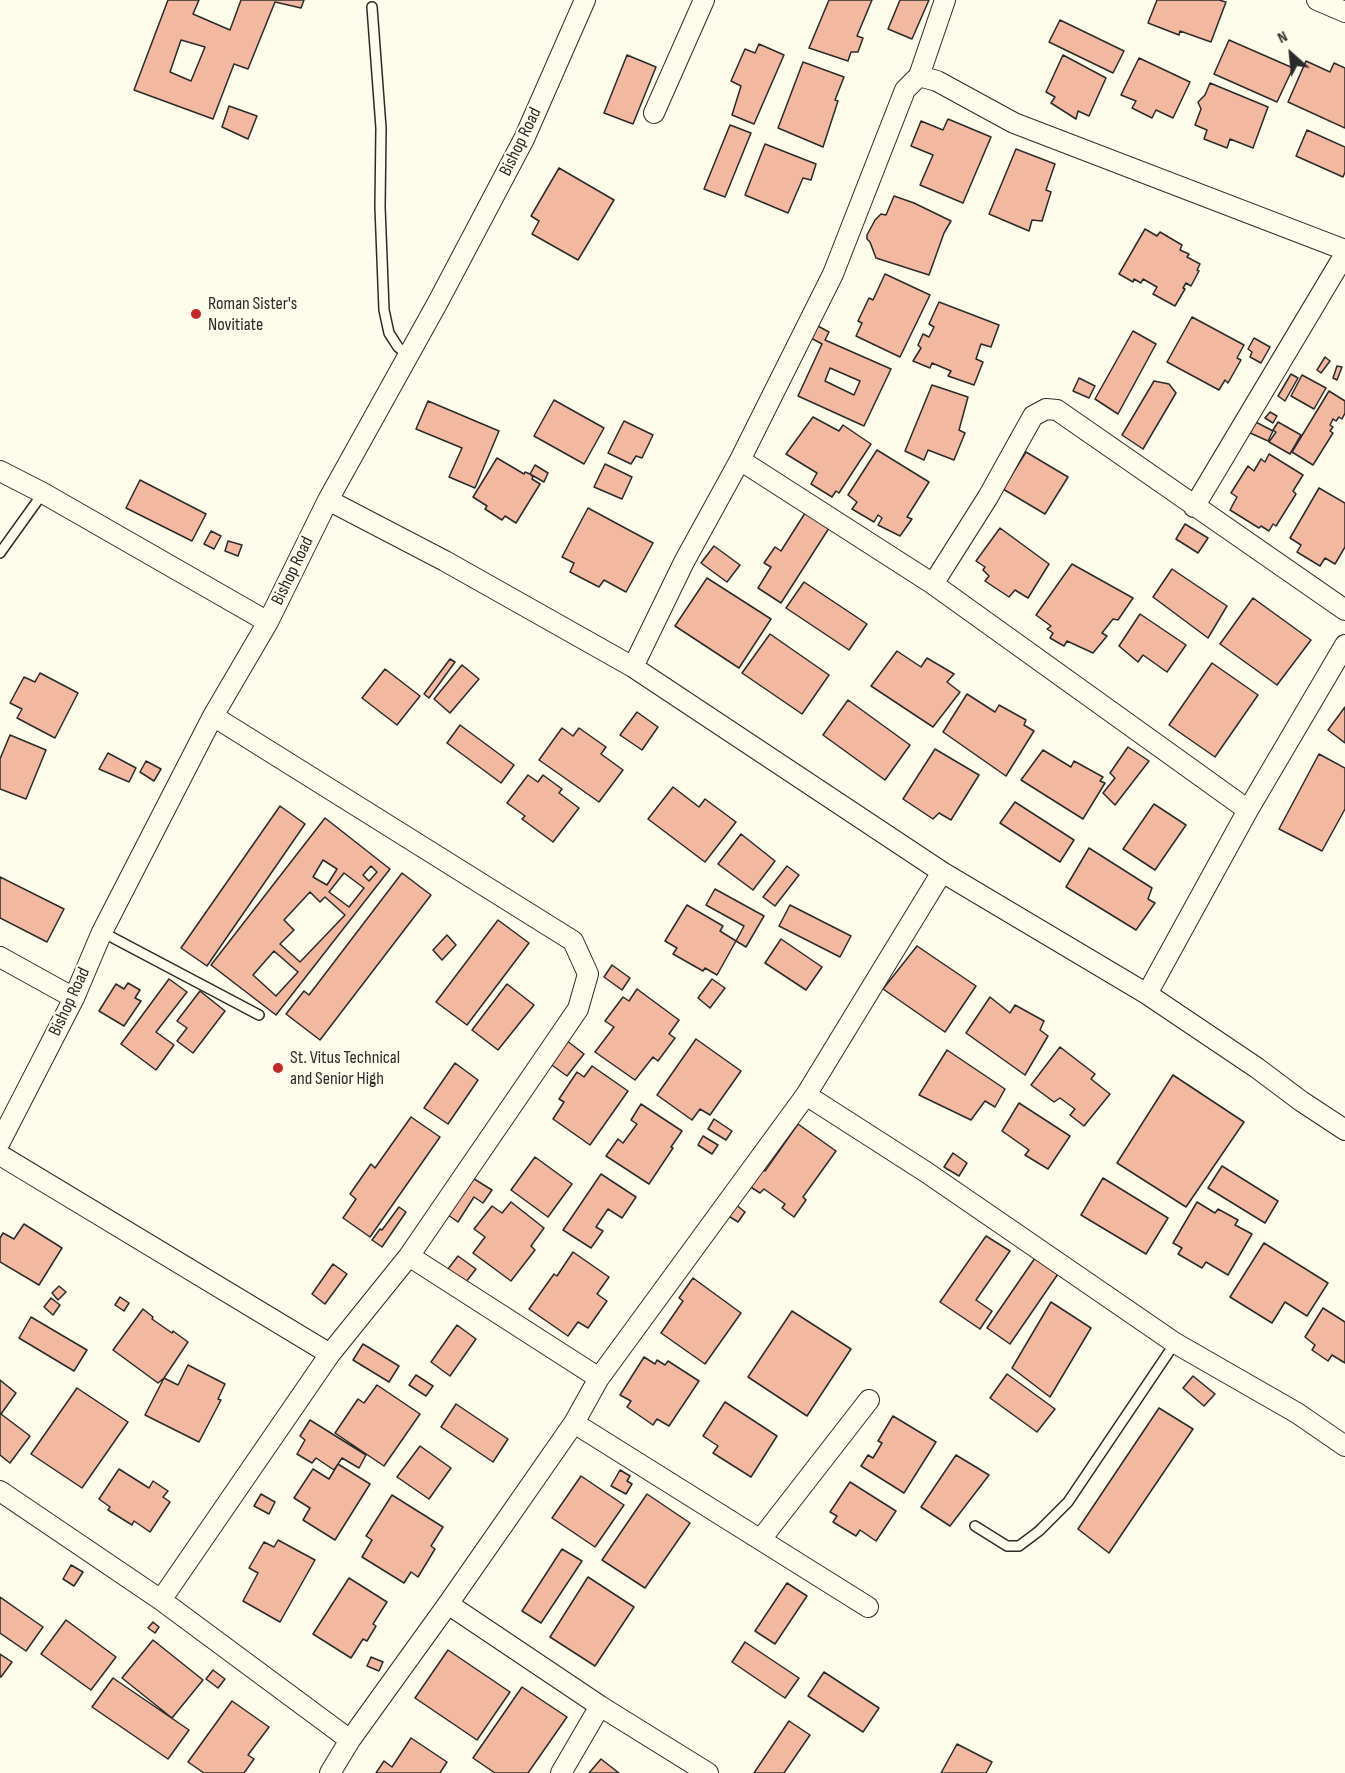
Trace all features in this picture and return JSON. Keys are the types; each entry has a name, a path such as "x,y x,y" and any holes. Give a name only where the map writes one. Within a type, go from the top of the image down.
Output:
{"street":[{"name":"Bishop Road","path":"0,1142 74,998 102,932 213,716 268,622 328,500 438,302 524,139 585,0"},
{"path":"654,112 704,0"},
{"path":"633,667 684,562 740,459 832,274 905,90 919,76 945,0"},
{"path":"1317,0 1345,12"},
{"path":"919,76 937,81 1014,123 1345,252 1194,507"},
{"path":"933,584 988,497 1033,416 1046,409 1057,410 1345,610"},
{"path":"740,459 933,584 1248,810"},
{"path":"0,471 43,493 268,622"},
{"path":"328,500 446,561 633,667 942,872 1147,994 1345,1130"},
{"path":"1147,994 1248,810 1345,645"},
{"path":"161,1600 330,1354 409,1256 578,1009 588,974 573,941 213,716"},
{"path":"330,1773 350,1740 574,1423 599,1378 806,1095 942,872"},
{"path":"0,957 74,998"},
{"path":"806,1095 926,1172 1175,1343 1297,1413 1345,1446"},
{"path":"0,1155 330,1354"},
{"path":"409,1256 599,1378"},
{"path":"761,1539 869,1400"},
{"path":"574,1423 868,1607"},
{"path":"0,1491 161,1600 350,1740"},
{"path":"448,1604 600,1706 708,1773"},
{"path":"561,1773 600,1706"}],"lane":[{"path":"372,8 381,128 380,207 384,310 389,333 398,347 408,355"},
{"path":"0,553 43,493"},
{"path":"102,932 259,1015"},
{"path":"975,1526 1007,1546 1019,1546 1039,1530 1068,1502 1175,1343"}],"building":[{"path":"168,0 199,0 193,14 230,30 241,0 304,0 301,8 275,2 248,69 234,64 213,119 134,90","holes":["181,40 205,47 191,81 170,72"]},
{"path":"829,0 872,0 857,36 863,38 858,52 851,52 848,61 809,48"},
{"path":"900,0 929,0 912,39 888,29"},
{"path":"1157,0 1226,2 1211,42 1180,31 1179,35 1148,23"},
{"path":"1060,20 1124,51 1113,73 1049,42"},
{"path":"1229,40 1293,68 1277,102 1214,74"},
{"path":"759,44 784,55 754,124 732,115 741,86 731,81 745,49 755,53"},
{"path":"627,55 656,67 633,124 604,113"},
{"path":"1063,55 1106,78 1089,116 1078,111 1076,119 1051,103 1055,97 1046,92"},
{"path":"1139,58 1190,82 1173,118 1156,110 1152,118 1132,108 1136,101 1121,95"},
{"path":"1306,61 1330,72 1334,63 1345,68 1345,128 1288,102"},
{"path":"803,62 844,77 835,100 838,101 823,147 778,128"},
{"path":"1210,83 1268,107 1253,148 1230,139 1227,148 1204,139 1207,130 1195,125 1201,109 1198,102 1205,95"},
{"path":"229,106 257,116 248,139 222,127"},
{"path":"948,119 991,137 963,203 920,185 933,155 911,146 921,121 943,130"},
{"path":"730,125 751,133 725,197 704,189"},
{"path":"1307,130 1345,147 1343,177 1296,156"},
{"path":"765,144 816,164 811,180 803,178 788,213 745,195"},
{"path":"1016,149 1055,164 1046,190 1051,192 1042,221 1032,220 1029,231 989,214"},
{"path":"559,168 614,200 578,260 532,234 539,221 531,216"},
{"path":"894,196 951,221 944,233 929,275 876,258 867,239 875,220 881,214 886,215"},
{"path":"1145,229 1157,236 1160,232 1182,245 1180,250 1189,254 1187,257 1200,264 1191,286 1186,283 1175,306 1153,294 1157,287 1143,279 1141,283 1134,279 1133,282 1119,274"},
{"path":"885,274 930,295 900,357 856,336 862,323 858,321 869,298 873,300"},
{"path":"939,302 999,325 991,347 981,344 976,359 983,362 974,385 948,376 951,371 932,363 930,368 913,361 921,348 918,345 923,334 929,337 934,327 929,324"},
{"path":"1192,317 1244,345 1237,358 1241,360 1228,383 1225,380 1219,390 1167,362"},
{"path":"816,325 829,332 825,340 891,369 864,426 798,396 822,344 809,337","holes":["830,368 860,381 854,395 825,381"]},
{"path":"1133,331 1156,344 1118,414 1095,399"},
{"path":"1254,338 1270,347 1261,363 1250,357 1252,352 1248,349"},
{"path":"1325,357 1330,361 1321,373 1317,370"},
{"path":"1337,366 1342,367 1337,380 1333,378"},
{"path":"1291,374 1298,378 1285,401 1278,396"},
{"path":"1302,375 1326,388 1314,409 1291,396"},
{"path":"1079,378 1095,386 1089,398 1073,391"},
{"path":"1154,381 1169,384 1176,393 1143,449 1122,435"},
{"path":"932,385 968,397 959,430 965,433 954,460 928,450 924,460 905,451"},
{"path":"1329,391 1345,401 1345,413 1342,419 1339,417 1336,421 1333,419 1330,425 1333,427 1330,431 1333,433 1313,465 1292,452"},
{"path":"554,400 604,428 584,464 534,436"},
{"path":"428,401 499,431 475,488 449,477 462,448 416,429"},
{"path":"1270,412 1277,416 1273,423 1265,418"},
{"path":"813,417 839,431 843,425 871,444 839,493 836,491 832,497 811,484 817,473 786,454"},
{"path":"1250,419 1273,431 1268,441 1248,432"},
{"path":"624,421 653,435 642,458 636,456 631,464 608,453"},
{"path":"1278,422 1301,435 1290,454 1269,442 1276,432 1273,430"},
{"path":"877,450 929,482 907,517 912,519 900,536 878,525 882,518 878,515 874,522 852,509 857,502 848,495"},
{"path":"1026,452 1068,477 1045,514 1003,489"},
{"path":"1269,454 1303,475 1293,491 1296,494 1276,526 1273,524 1269,531 1261,526 1259,528 1230,510 1237,497 1231,493 1248,466 1254,471 1261,459 1265,462"},
{"path":"497,458 524,474 525,472 530,474 532,479 540,484 516,523 505,516 502,520 485,509 487,506 473,497"},
{"path":"605,464 632,477 622,499 594,487"},
{"path":"535,465 548,473 544,482 530,474"},
{"path":"140,480 206,514 192,541 126,508"},
{"path":"1319,488 1345,503 1345,547 1335,564 1325,558 1320,566 1297,552 1301,545 1290,538"},
{"path":"588,508 653,543 626,592 604,580 599,587 570,572 574,563 562,557"},
{"path":"807,510 831,525 781,603 758,588 771,567 764,563 775,547 781,551"},
{"path":"1185,524 1208,538 1198,553 1176,539"},
{"path":"1000,528 1049,564 1028,598 1015,590 1009,597 985,581 989,576 983,570 985,567 976,561"},
{"path":"211,531 221,536 214,549 204,544"},
{"path":"228,541 242,545 238,556 225,551"},
{"path":"714,546 740,565 727,582 701,563"},
{"path":"1072,564 1133,598 1118,620 1113,619 1102,633 1107,636 1093,653 1067,641 1064,646 1050,638 1053,633 1047,629 1051,626 1036,615"},
{"path":"1172,569 1227,606 1208,638 1153,597"},
{"path":"707,578 771,619 739,668 675,626"},
{"path":"804,582 867,624 849,650 786,608"},
{"path":"1253,598 1311,640 1277,685 1220,644"},
{"path":"1140,614 1186,645 1167,672 1143,655 1138,662 1119,646"},
{"path":"770,634 829,675 802,714 742,673"},
{"path":"897,651 921,667 927,658 954,674 947,682 960,692 933,727 871,686"},
{"path":"450,659 455,662 429,698 424,694"},
{"path":"1212,663 1258,695 1215,757 1169,725"},
{"path":"462,665 479,679 450,713 434,699"},
{"path":"385,669 420,696 397,725 362,698"},
{"path":"40,673 78,693 55,738 17,718 22,709 10,703 24,677 35,682"},
{"path":"967,694 995,712 999,705 1026,720 1024,725 1034,731 1006,776 943,732"},
{"path":"848,700 910,745 885,780 823,735"},
{"path":"1345,707 1345,743 1328,730"},
{"path":"637,712 658,727 642,750 620,735"},
{"path":"460,725 514,765 501,783 447,743"},
{"path":"562,728 573,736 579,728 606,747 601,754 623,770 599,802 539,760"},
{"path":"10,735 46,750 26,799 0,789 0,759"},
{"path":"1128,747 1149,761 1115,805 1103,793 1115,778 1110,773"},
{"path":"935,749 979,775 951,820 939,813 933,819 903,799"},
{"path":"1043,750 1071,767 1074,761 1103,777 1100,781 1105,783 1083,819 1021,780"},
{"path":"108,753 136,768 129,782 99,769"},
{"path":"1319,754 1345,768 1345,809 1322,851 1279,829"},
{"path":"146,761 161,769 154,781 140,772"},
{"path":"528,775 538,782 543,775 562,789 559,793 579,808 553,842 522,819 525,816 507,803"},
{"path":"673,787 699,807 705,799 736,822 705,862 648,819"},
{"path":"1015,802 1074,840 1060,862 1000,823"},
{"path":"1154,804 1186,825 1155,870 1123,849"},
{"path":"280,806 305,824 207,966 181,948"},
{"path":"325,818 390,869 276,1015 211,965","holes":["323,860 337,869 327,885 313,877","371,866 377,872 369,881 363,875","344,873 364,888 349,907 329,892","310,892 320,902 325,897 345,915 300,962 280,944 294,930 284,920","274,951 298,972 276,996 253,975"]},
{"path":"741,834 775,861 753,890 718,864"},
{"path":"1089,848 1152,888 1148,899 1155,903 1136,930 1066,887"},
{"path":"787,866 799,875 775,906 763,897"},
{"path":"402,873 431,895 320,1040 286,1014 304,991 309,995"},
{"path":"0,877 64,909 47,942 0,918"},
{"path":"715,889 764,916 746,947 736,941 744,926 706,905"},
{"path":"687,905 723,926 720,931 736,941 717,975 705,968 703,971 673,954 677,948 665,941"},
{"path":"790,905 851,936 840,957 779,926"},
{"path":"498,920 529,943 467,1025 436,1002"},
{"path":"447,935 456,945 442,960 433,950"},
{"path":"781,939 822,967 806,990 765,963"},
{"path":"917,946 976,986 945,1032 883,989"},
{"path":"612,965 630,978 622,990 604,977"},
{"path":"169,979 187,992 156,1032 174,1045 156,1070 121,1044"},
{"path":"712,979 725,988 710,1008 698,998"},
{"path":"128,983 140,990 135,998 141,1001 124,1026 99,1011 116,984 124,989"},
{"path":"507,984 534,1005 498,1050 472,1030"},
{"path":"637,989 679,1020 669,1034 675,1038 658,1061 653,1057 635,1080 595,1052 614,1027 605,1021 623,997 629,1001"},
{"path":"200,991 225,1011 193,1053 177,1041 187,1028 177,1021"},
{"path":"990,997 1010,1013 1015,1005 1044,1021 1040,1030 1048,1036 1025,1075 966,1033"},
{"path":"696,1039 741,1071 710,1115 700,1109 692,1120 657,1095"},
{"path":"566,1040 584,1054 567,1076 549,1063"},
{"path":"1060,1047 1095,1074 1091,1079 1110,1094 1084,1126 1070,1115 1075,1109 1060,1098 1054,1102 1031,1085"},
{"path":"947,1050 1005,1089 995,1107 985,1101 971,1120 919,1095"},
{"path":"455,1063 478,1080 448,1124 424,1108"},
{"path":"592,1066 628,1091 590,1145 553,1119 564,1102 559,1099 577,1072 584,1077"},
{"path":"1173,1075 1244,1122 1186,1207 1117,1163"},
{"path":"1019,1103 1070,1136 1048,1169 1025,1155 1029,1150 1002,1131"},
{"path":"641,1104 682,1131 649,1184 606,1156 618,1139 623,1143 637,1124 631,1120"},
{"path":"411,1117 440,1137 370,1237 343,1218 356,1199 350,1194 371,1164 375,1168"},
{"path":"714,1119 732,1131 726,1140 708,1129"},
{"path":"798,1124 836,1151 803,1197 806,1200 794,1217 782,1208 785,1204 764,1189 760,1193 749,1186 761,1168 765,1171"},
{"path":"703,1136 718,1145 712,1154 698,1145"},
{"path":"953,1153 967,1163 959,1176 944,1167"},
{"path":"535,1157 572,1184 548,1217 511,1190"},
{"path":"1222,1166 1278,1201 1265,1223 1208,1188"},
{"path":"601,1174 636,1197 622,1218 608,1209 596,1227 603,1231 591,1248 563,1230"},
{"path":"471,1177 492,1190 483,1203 474,1197 458,1222 448,1215"},
{"path":"1103,1178 1168,1218 1146,1254 1081,1215"},
{"path":"511,1202 544,1228 531,1246 535,1250 511,1281 473,1253 485,1237 474,1229 492,1206 502,1213"},
{"path":"1197,1202 1215,1213 1218,1209 1238,1220 1235,1225 1252,1234 1228,1275 1206,1262 1202,1268 1178,1254 1182,1248 1173,1243"},
{"path":"735,1204 745,1212 738,1222 727,1215"},
{"path":"399,1207 406,1212 382,1247 372,1240"},
{"path":"24,1224 62,1248 39,1285 0,1262 0,1238 3,1233 14,1239"},
{"path":"986,1236 1010,1251 976,1300 992,1311 980,1329 940,1302"},
{"path":"1264,1243 1328,1283 1307,1316 1285,1302 1272,1323 1230,1297"},
{"path":"573,1252 609,1277 597,1294 607,1301 588,1328 578,1322 568,1336 529,1309 554,1274 557,1276"},
{"path":"458,1256 476,1269 466,1282 448,1269"},
{"path":"1035,1258 1058,1274 1010,1344 987,1328"},
{"path":"333,1264 347,1274 325,1304 312,1294"},
{"path":"693,1278 741,1313 705,1364 661,1333 683,1301 679,1298"},
{"path":"59,1286 66,1292 58,1300 52,1293"},
{"path":"120,1297 129,1303 124,1311 115,1305"},
{"path":"51,1298 60,1305 53,1315 44,1307"},
{"path":"1051,1302 1091,1328 1050,1397 1012,1368"},
{"path":"1323,1308 1345,1322 1345,1363 1332,1355 1328,1361 1312,1350 1315,1345 1305,1337"},
{"path":"143,1309 153,1317 152,1319 188,1342 164,1378 158,1383 113,1350"},
{"path":"792,1311 851,1349 807,1416 748,1377"},
{"path":"31,1317 87,1350 74,1371 19,1338"},
{"path":"457,1325 476,1339 450,1376 431,1362"},
{"path":"363,1344 399,1366 389,1382 353,1360"},
{"path":"644,1357 655,1364 657,1360 665,1365 668,1361 699,1381 669,1426 657,1419 653,1425 627,1407 631,1401 620,1395"},
{"path":"188,1365 225,1384 218,1399 221,1400 199,1442 145,1415 164,1378 178,1385"},
{"path":"1007,1374 1055,1409 1037,1432 990,1398"},
{"path":"416,1375 433,1386 426,1396 409,1385"},
{"path":"1193,1376 1215,1394 1204,1406 1183,1388"},
{"path":"0,1380 16,1393 1,1414 30,1436 10,1463 0,1455"},
{"path":"377,1385 420,1414 384,1466 335,1433 358,1399 364,1403"},
{"path":"77,1388 128,1422 82,1488 31,1454"},
{"path":"725,1402 777,1436 751,1477 713,1453 718,1446 703,1436"},
{"path":"456,1404 508,1439 493,1462 441,1427"},
{"path":"1159,1408 1193,1429 1109,1553 1078,1529"},
{"path":"893,1416 936,1442 904,1493 861,1466 868,1455 873,1458 882,1443 878,1441"},
{"path":"310,1420 366,1455 359,1468 342,1458 334,1470 316,1458 312,1463 297,1454 305,1440 300,1436"},
{"path":"420,1446 451,1468 429,1499 397,1477"},
{"path":"956,1455 989,1475 950,1526 921,1507"},
{"path":"338,1464 370,1484 335,1540 303,1520 310,1508 294,1498 313,1469 329,1479"},
{"path":"119,1469 149,1488 153,1481 168,1491 163,1497 170,1502 150,1532 134,1521 132,1525 108,1510 110,1507 99,1499"},
{"path":"620,1470 630,1476 627,1481 632,1484 626,1494 611,1486"},
{"path":"581,1476 624,1505 595,1547 552,1518"},
{"path":"850,1482 896,1511 876,1541 860,1530 856,1536 833,1522 837,1516 830,1512"},
{"path":"261,1494 275,1502 269,1514 254,1506"},
{"path":"647,1494 690,1523 645,1588 602,1560"},
{"path":"392,1495 443,1527 431,1546 435,1549 418,1577 411,1572 404,1583 362,1557 372,1540 366,1536"},
{"path":"278,1540 315,1560 280,1622 243,1601 258,1573 249,1568 264,1542 274,1547"},
{"path":"562,1549 582,1561 541,1623 522,1611"},
{"path":"71,1565 83,1572 74,1586 63,1579"},
{"path":"588,1577 634,1607 595,1666 550,1637"},
{"path":"349,1578 387,1602 373,1624 376,1626 367,1641 363,1639 351,1658 313,1634"},
{"path":"787,1583 807,1596 775,1644 755,1631"},
{"path":"0,1597 43,1627 26,1651 0,1633"},
{"path":"66,1620 116,1657 91,1690 41,1654"},
{"path":"153,1622 159,1627 155,1633 148,1628"},
{"path":"153,1640 203,1680 172,1718 122,1678"},
{"path":"745,1642 799,1678 785,1698 732,1662"},
{"path":"448,1650 510,1692 477,1740 415,1698"},
{"path":"0,1654 12,1662 1,1677 0,1677"},
{"path":"371,1657 383,1662 379,1671 367,1666"},
{"path":"213,1670 225,1679 218,1688 206,1679"},
{"path":"824,1672 879,1708 863,1732 808,1696"},
{"path":"113,1678 189,1730 168,1759 92,1707"},
{"path":"522,1687 567,1717 528,1773 495,1773 473,1758"},
{"path":"232,1701 269,1727 248,1755 254,1759 244,1773 204,1773 188,1762"},
{"path":"789,1721 810,1735 784,1773 754,1773"},
{"path":"411,1738 447,1762 440,1773 376,1773 384,1761 392,1767"},
{"path":"957,1744 992,1762 986,1773 941,1773"},
{"path":"601,1759 619,1773 589,1773"}],"place":[{"name":"Roman Sister's Novitiate","path":"196,314"},
{"name":"St. Vitus Technical and Senior High","path":"278,1068"}]}
